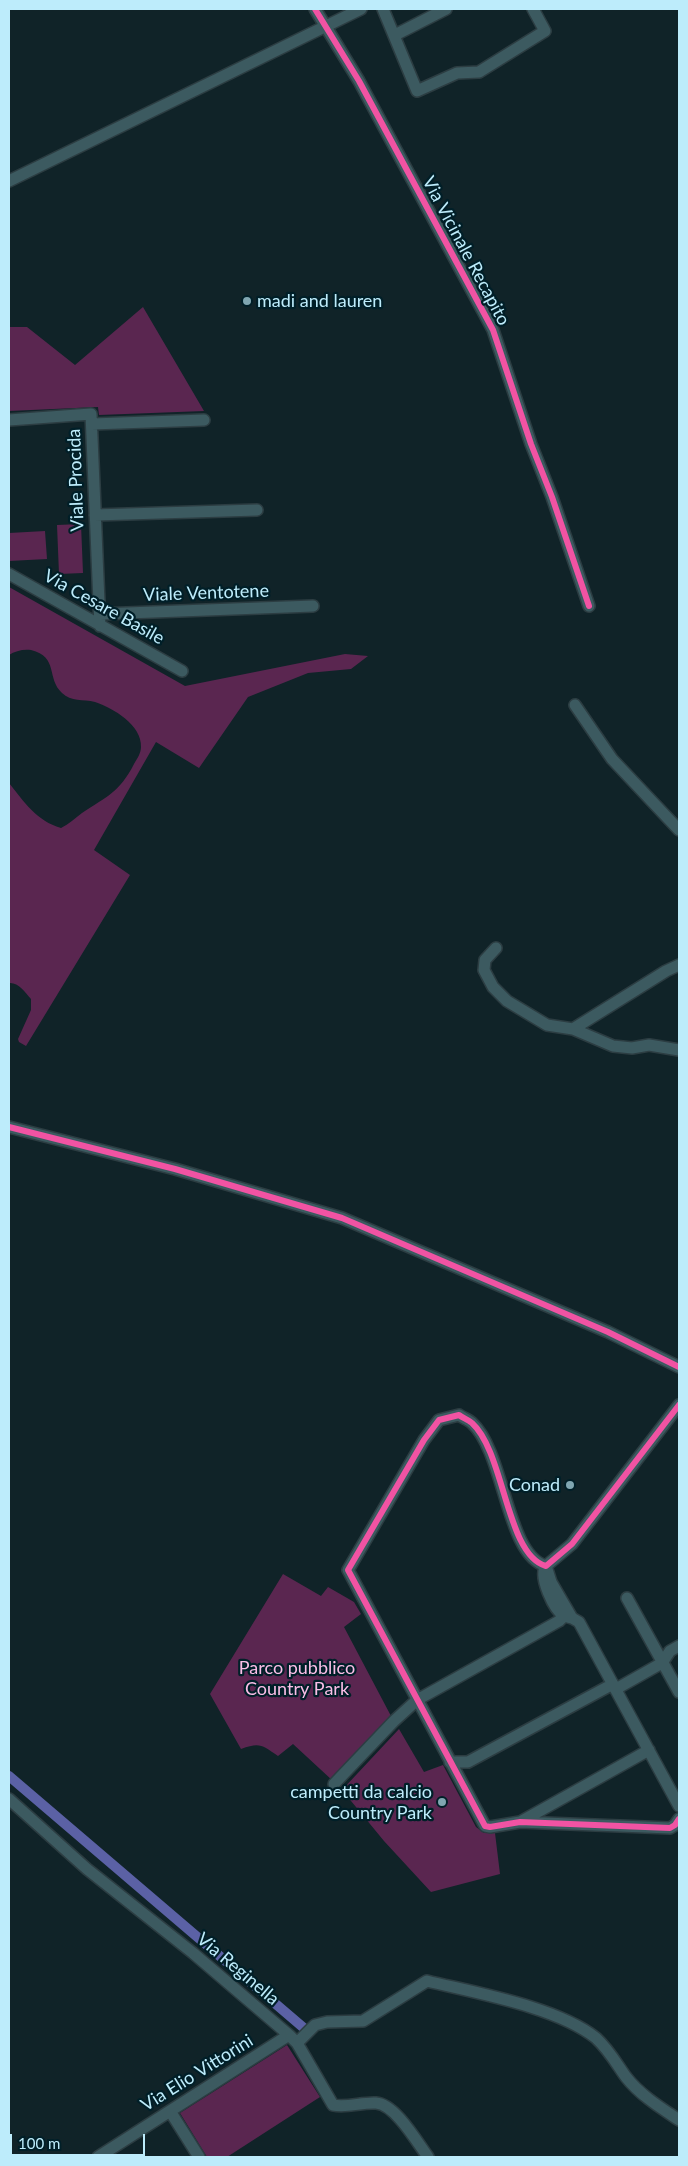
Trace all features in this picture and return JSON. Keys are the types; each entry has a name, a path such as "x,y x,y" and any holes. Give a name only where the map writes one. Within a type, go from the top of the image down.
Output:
{"street":[{"name":"Via Vicinale Recapito","path":"315,9 359,81 493,330 530,444 552,497 589,606"},
{"path":"9,181 361,9"},
{"path":"383,9 417,91 457,73 479,72 545,31 534,9"},
{"path":"395,35 446,9"},
{"name":"Viale Procida","path":"9,420 91,414 100,626"},
{"path":"92,424 204,420"},
{"path":"95,515 257,510"},
{"name":"Via Cesare Basile","path":"9,574 182,671"},
{"name":"Viale Ventotene","path":"100,614 314,606"},
{"path":"575,705 612,758 679,830"},
{"path":"496,948 485,960 484,970 493,987 507,1000 547,1025 573,1029 613,1046 632,1048 649,1045 679,1050"},
{"path":"573,1029 666,971 679,965"},
{"path":"9,1127 176,1169 342,1218 608,1332 679,1367"},
{"path":"546,1566 572,1544 679,1405"},
{"path":"546,1566 537,1564 530,1557 515,1528 499,1473 484,1438 472,1422 459,1415 439,1420 424,1440 348,1570 485,1826 490,1827 520,1822 670,1828 679,1819"},
{"path":"546,1566 551,1582 568,1617 579,1622 679,1806"},
{"path":"627,1598 679,1692"},
{"path":"334,1784 394,1721 417,1700 568,1617"},
{"path":"450,1762 468,1762 662,1663 670,1651 679,1646"},
{"path":"520,1822 649,1750"},
{"name":"Via Reginella","path":"9,1798 88,1869 297,2039 333,2105 377,2102 386,2105 394,2111 428,2157"},
{"name":"Via Elio Vittorini","path":"98,2157 170,2111 297,2039 315,2025 327,2022 363,2021 427,1982 515,2003 563,2020 585,2031 612,2055 634,2086 656,2105 679,2120"},
{"path":"170,2111 199,2157"}],"green space":[{"path":"143,307 204,411 99,415 98,407 9,411 9,327 27,327 75,365"},
{"path":"81,524 83,573 59,574 57,525"},
{"path":"45,531 47,559 9,561 9,533"},
{"path":"9,587 185,686 345,654 368,656 351,669 308,673 248,697 199,768 156,742 94,850 130,875 26,1046 19,1042 18,1039 31,1010 31,999 18,986 9,983 9,783 38,816 52,825 61,828 118,788 140,754 141,747 137,732 118,713 95,702 73,699 62,693 54,681 49,663 40,653 25,650 16,651 9,655"},
{"name":"Parco pubblico Country Park","path":"283,1574 321,1596 328,1587 354,1602 361,1614 344,1627 391,1716 333,1781 293,1744 278,1756 268,1749 257,1745 241,1749 210,1694"},
{"name":"Parco pubblico Country Park","path":"399,1729 424,1772 443,1765 476,1827 484,1833 495,1833 500,1874 431,1892 384,1841 342,1790"},
{"path":"287,2045 320,2097 227,2157 207,2157 180,2113"}],"waterway":[{"path":"9,1776 305,2029"}],"cycle path":[{"path":"315,9 359,81 493,330 531,444 552,497 589,606"},
{"path":"9,1127 175,1169 342,1218 608,1332 679,1367"},
{"path":"679,1405 572,1544 546,1566 533,1558 522,1543 492,1456 483,1437 472,1423 459,1415 439,1420 424,1440 348,1570 485,1826 490,1827 520,1822 670,1828 679,1819"}],"place":[{"name":"madi and lauren","path":"247,301"},
{"name":"Conad","path":"570,1485"},
{"name":"campetti da calcio Country Park","path":"442,1802"}]}
